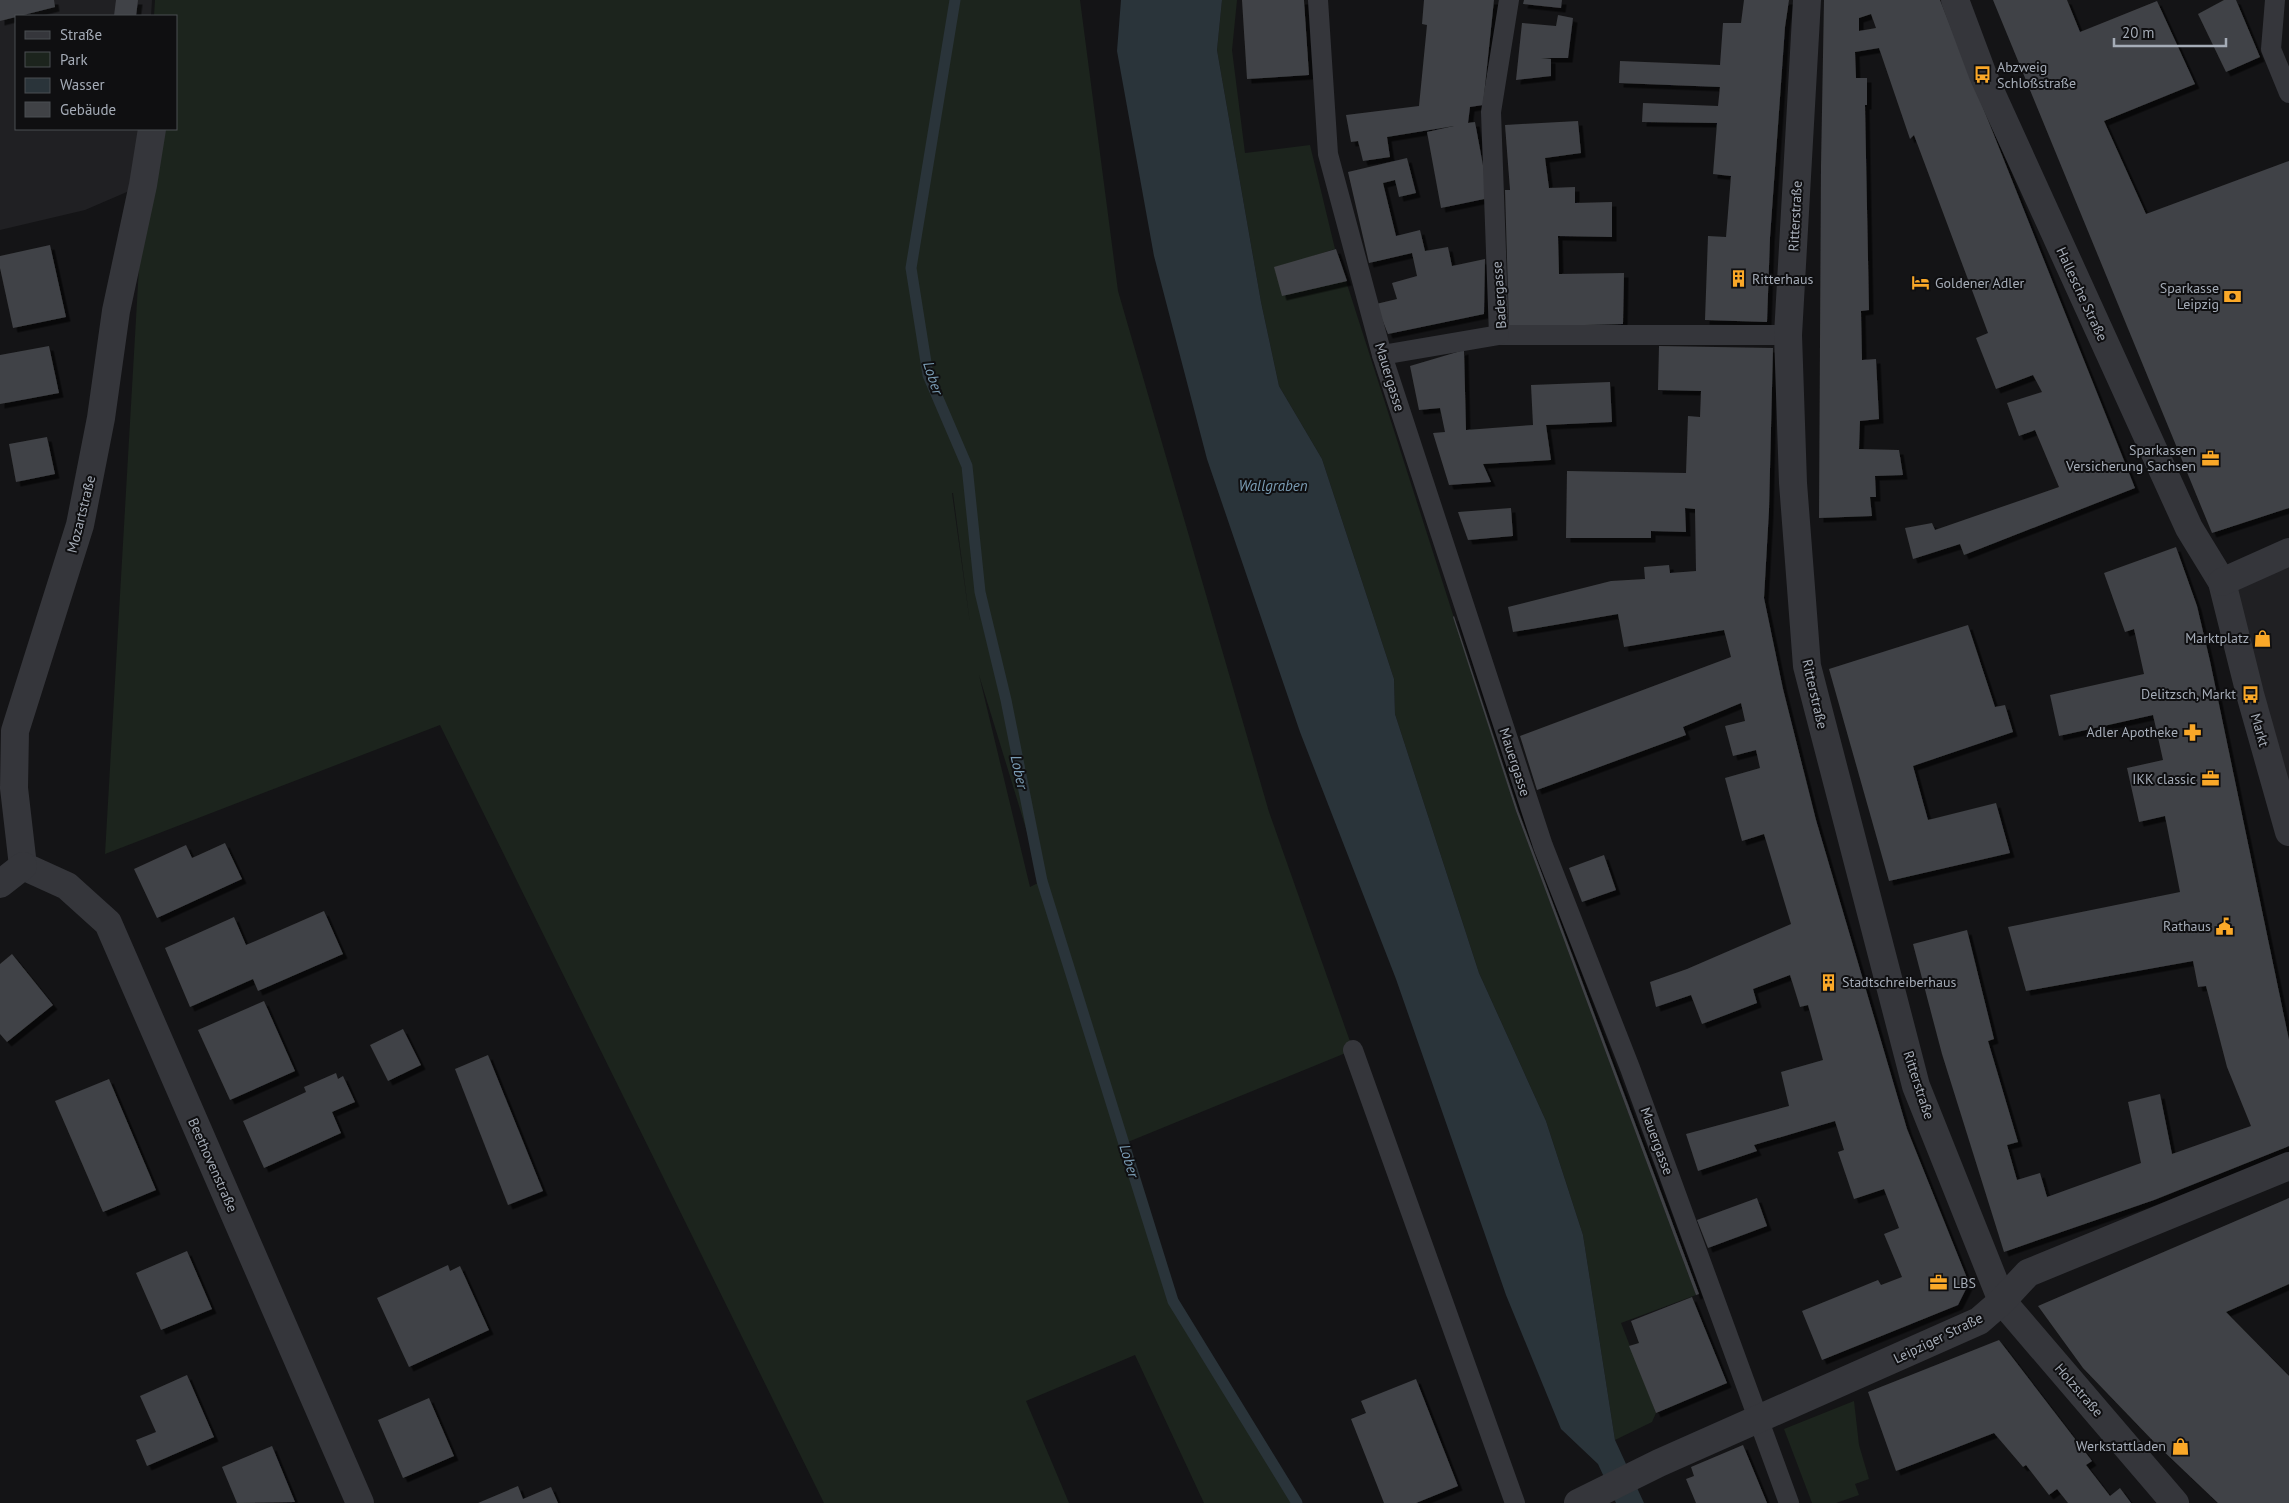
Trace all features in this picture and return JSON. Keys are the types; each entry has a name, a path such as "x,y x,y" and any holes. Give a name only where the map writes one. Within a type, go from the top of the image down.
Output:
{"street":[{"name":"Ritterstraße","path":"1807,0 1788,334 1794,483 1807,666 1916,1086 2002,1301"},
{"name":"Hallesche Straße","path":"1955,0 1983,75 2189,528 2222,582"},
{"name":"Mozartstraße","path":"23,866 14,788 15,731 80,525 101,418 116,311 143,185 152,130"},
{"path":"2222,582 2289,552"},
{"name":"Markt","path":"2222,582 2250,694 2289,832"},
{"path":"0,884 23,866"},
{"name":"Beethovenstraße","path":"23,866 67,886 108,923 360,1503"},
{"name":"Leipziger Straße","path":"1578,1503 1659,1463 1979,1321 2002,1301 2028,1273 2289,1166"},
{"name":"Holzstraße","path":"2002,1301 2176,1503"}],"lane":[{"name":"Mauergasse","path":"1318,0 1328,154 1382,355 1543,846 1630,1068 1789,1503"},
{"name":"Badergasse","path":"1509,0 1491,112 1499,335 1788,334"},
{"path":"2275,0 2271,49 2289,92"},
{"path":"1382,355 1499,335"},
{"path":"1352,1050 1515,1503"}],"shaded area":[{"path":"0,0 152,0 151,15 15,15 15,130 146,130 143,185 85,210 0,230"},
{"name":"Marktplatz","path":"2289,552 2289,832 2222,582"}],"green space":[{"path":"155,0 1080,0 1118,291 1269,812 1353,1050 1123,1144 1173,1301 1297,1503 1204,1503 1135,1355 1026,1401 1069,1503 824,1503 440,725 105,854 147,130 178,130 178,15 154,15","holes":["952,493 953,493 970,623","979,675 1042,881 1030,887"]},
{"path":"1222,0 1237,0 1232,50 1245,153 1310,145 1335,249 1313,256 1320,286 1346,281 1516,811 1696,1295 1621,1323 1656,1413 1652,1422 1615,1440 1583,1235 1546,1121 1479,973 1395,714 1394,679 1322,459 1279,386 1261,302 1217,50"},
{"path":"1854,1401 1859,1445 1869,1479 1855,1484 1859,1495 1836,1503 1812,1503 1784,1429"}],"water":[{"name":"Wallgraben","path":"1121,0 1222,0 1217,50 1261,302 1279,386 1322,459 1394,679 1395,714 1479,973 1546,1121 1583,1235 1615,1440 1644,1503 1616,1503 1598,1464 1561,1429 1506,1295 1396,979 1300,732 1207,459 1154,256 1117,51"}],"building":[{"path":"0,0 54,0 55,7 24,15 15,15 15,17 0,21"},
{"path":"116,0 138,0 136,15 114,15"},
{"path":"1242,0 1304,0 1309,75 1247,79"},
{"path":"1424,0 1494,0 1483,105 1470,107 1468,123 1475,122 1489,198 1441,208 1427,132 1454,126 1387,137 1390,157 1363,161 1358,141 1351,142 1346,115 1419,106 1427,25 1422,24"},
{"path":"1524,0 1562,0 1561,8 1523,4"},
{"path":"1744,0 1789,0 1785,27 1770,238 1767,322 1705,320 1708,236 1726,237 1731,176 1713,174 1717,123 1642,122 1643,103 1718,106 1720,87 1619,83 1620,61 1720,65 1723,23 1741,23"},
{"path":"1824,0 1940,0 2135,488 1964,555 1960,544 1913,559 1905,528 1932,523 1935,530 2059,487 2035,430 2019,436 2007,403 2042,392 2033,375 1996,389 1976,338 1988,333 1914,135 1910,139 1879,48 1855,52 1856,78 1867,78 1867,105 1865,105 1869,310 1861,311 1862,360 1876,359 1879,419 1860,421 1859,449 1899,450 1903,475 1875,476 1876,497 1870,497 1872,516 1819,518","holes":["1871,14 1876,28 1859,31 1859,18"]},
{"path":"1993,0 2067,0 2080,32 2157,1 2195,84 2104,121 2146,214 2289,161 2289,508 2212,533"},
{"path":"2224,0 2236,0 2260,57 2226,72 2198,14"},
{"path":"1558,15 1573,18 1568,58 1541,58 1551,59 1551,76 1516,80 1522,23 1556,26"},
{"path":"1578,121 1581,153 1545,158 1549,188 1575,187 1575,203 1612,202 1612,237 1558,236 1559,274 1624,273 1623,324 1509,327 1505,190 1510,190 1505,125"},
{"path":"1407,158 1416,193 1399,197 1395,180 1383,183 1396,236 1420,230 1425,251 1448,247 1452,266 1485,259 1484,314 1388,334 1376,304 1397,299 1392,283 1417,276 1412,253 1369,263 1348,172"},
{"path":"50,245 66,317 13,328 0,268 0,256"},
{"path":"1336,249 1347,281 1282,296 1274,267"},
{"path":"49,346 59,393 0,404 0,355"},
{"path":"1659,346 1773,348 1769,510 1764,598 1783,689 1816,820 1907,1129 1969,1283 1958,1305 1822,1360 1802,1311 1878,1280 1881,1285 1902,1277 1884,1234 1899,1228 1884,1189 1854,1199 1838,1152 1844,1150 1835,1121 1754,1145 1757,1151 1698,1171 1686,1134 1789,1106 1781,1072 1823,1060 1808,1005 1800,1007 1790,975 1753,989 1757,1003 1702,1024 1691,995 1656,1007 1650,982 1687,969 1791,924 1764,834 1742,841 1725,778 1760,768 1756,750 1733,756 1725,726 1745,721 1741,703 1683,727 1686,735 1537,790 1520,736 1731,657 1724,630 1624,647 1618,614 1513,632 1508,607 1611,581 1645,579 1644,567 1669,565 1670,573 1696,571 1695,509 1685,508 1686,532 1651,531 1651,538 1566,538 1567,471 1686,473 1688,416 1700,417 1701,391 1658,390"},
{"path":"1464,350 1466,430 1533,425 1531,385 1610,382 1612,422 1546,425 1551,460 1483,464 1491,482 1449,485 1433,433 1445,432 1440,408 1419,410 1410,366"},
{"path":"47,437 55,474 16,482 9,444"},
{"path":"1511,508 1513,536 1468,540 1458,512"},
{"path":"2176,547 2197,606 2210,661 2289,1040 2289,1146 2154,1200 2004,1252 1942,1054 1913,944 1967,930 1994,1039 1988,1041 2018,1142 2007,1145 2017,1180 2040,1173 2047,1197 2141,1163 2128,1102 2160,1094 2172,1154 2251,1126 2227,1067 2206,986 2198,987 2193,961 2026,991 2008,927 2180,892 2165,816 2139,822 2127,768 2163,760 2153,715 2059,736 2050,695 2144,674 2134,629 2125,632 2104,573"},
{"path":"1454,616 1518,810 1699,1294 1696,1295 1516,811"},
{"path":"1968,625 1995,707 2005,705 2013,732 1913,766 1928,820 1996,803 2010,853 1889,881 1829,669"},
{"path":"225,843 242,879 157,918 134,869 186,845 192,858"},
{"path":"1604,855 1616,890 1582,902 1569,868"},
{"path":"324,911 343,954 258,991 253,979 190,1007 165,948 234,917 246,945"},
{"path":"12,954 53,1005 7,1042 0,1034 0,964"},
{"path":"264,1001 295,1071 230,1100 198,1030"},
{"path":"403,1029 421,1065 388,1081 370,1045"},
{"path":"488,1055 543,1191 508,1205 455,1069"},
{"path":"336,1073 338,1079 343,1076 355,1102 332,1112 341,1133 264,1168 243,1121 306,1092 304,1087"},
{"path":"109,1079 156,1190 103,1212 55,1101"},
{"path":"1757,1198 1767,1226 1708,1248 1697,1220"},
{"path":"2289,1198 2289,1284 2226,1312 2289,1376 2289,1503 2218,1503 2156,1444 2083,1368 2038,1306"},
{"path":"187,1251 212,1309 161,1330 136,1273"},
{"path":"448,1265 450,1271 460,1266 489,1330 409,1367 377,1298"},
{"path":"1692,1297 1727,1383 1656,1413 1629,1346 1639,1343 1631,1321"},
{"path":"1999,1340 2092,1461 2086,1465 2110,1496 2120,1488 2131,1503 2068,1503 2057,1489 2049,1495 2026,1465 2023,1467 1994,1433 1896,1471 1868,1392"},
{"path":"187,1375 214,1437 147,1466 136,1440 156,1432 140,1396"},
{"path":"1416,1379 1458,1486 1416,1503 1384,1503 1351,1419 1366,1413 1361,1401"},
{"path":"429,1398 454,1456 403,1478 378,1420"},
{"path":"1743,1445 1767,1503 1696,1503 1686,1479 1694,1476 1691,1467"},
{"path":"272,1446 295,1502 237,1503 222,1467"},
{"path":"518,1486 523,1499 551,1487 558,1503 478,1503"}],"waterway":[{"name":"Lober","path":"955,0 911,268 928,375 967,466 980,592 1006,700 1042,881 1173,1301 1297,1503"}],"place":[{"name":"Abzweig Schloßstraße","path":"1983,75"},
{"name":"Ritterhaus","path":"1738,279"},
{"name":"Goldener Adler","path":"1921,283"},
{"name":"Sparkasse Leipzig","path":"2233,296"},
{"name":"Sparkassen Versicherung Sachsen","path":"2210,458"},
{"name":"Marktplatz","path":"2263,638"},
{"name":"Delitzsch, Markt","path":"2250,694"},
{"name":"Adler Apotheke","path":"2192,732"},
{"name":"IKK classic","path":"2210,779"},
{"name":"Rathaus","path":"2225,926"},
{"name":"Stadtschreiberhaus","path":"1828,982"},
{"name":"LBS","path":"1939,1283"},
{"name":"Werkstattladen","path":"2180,1446"}]}
